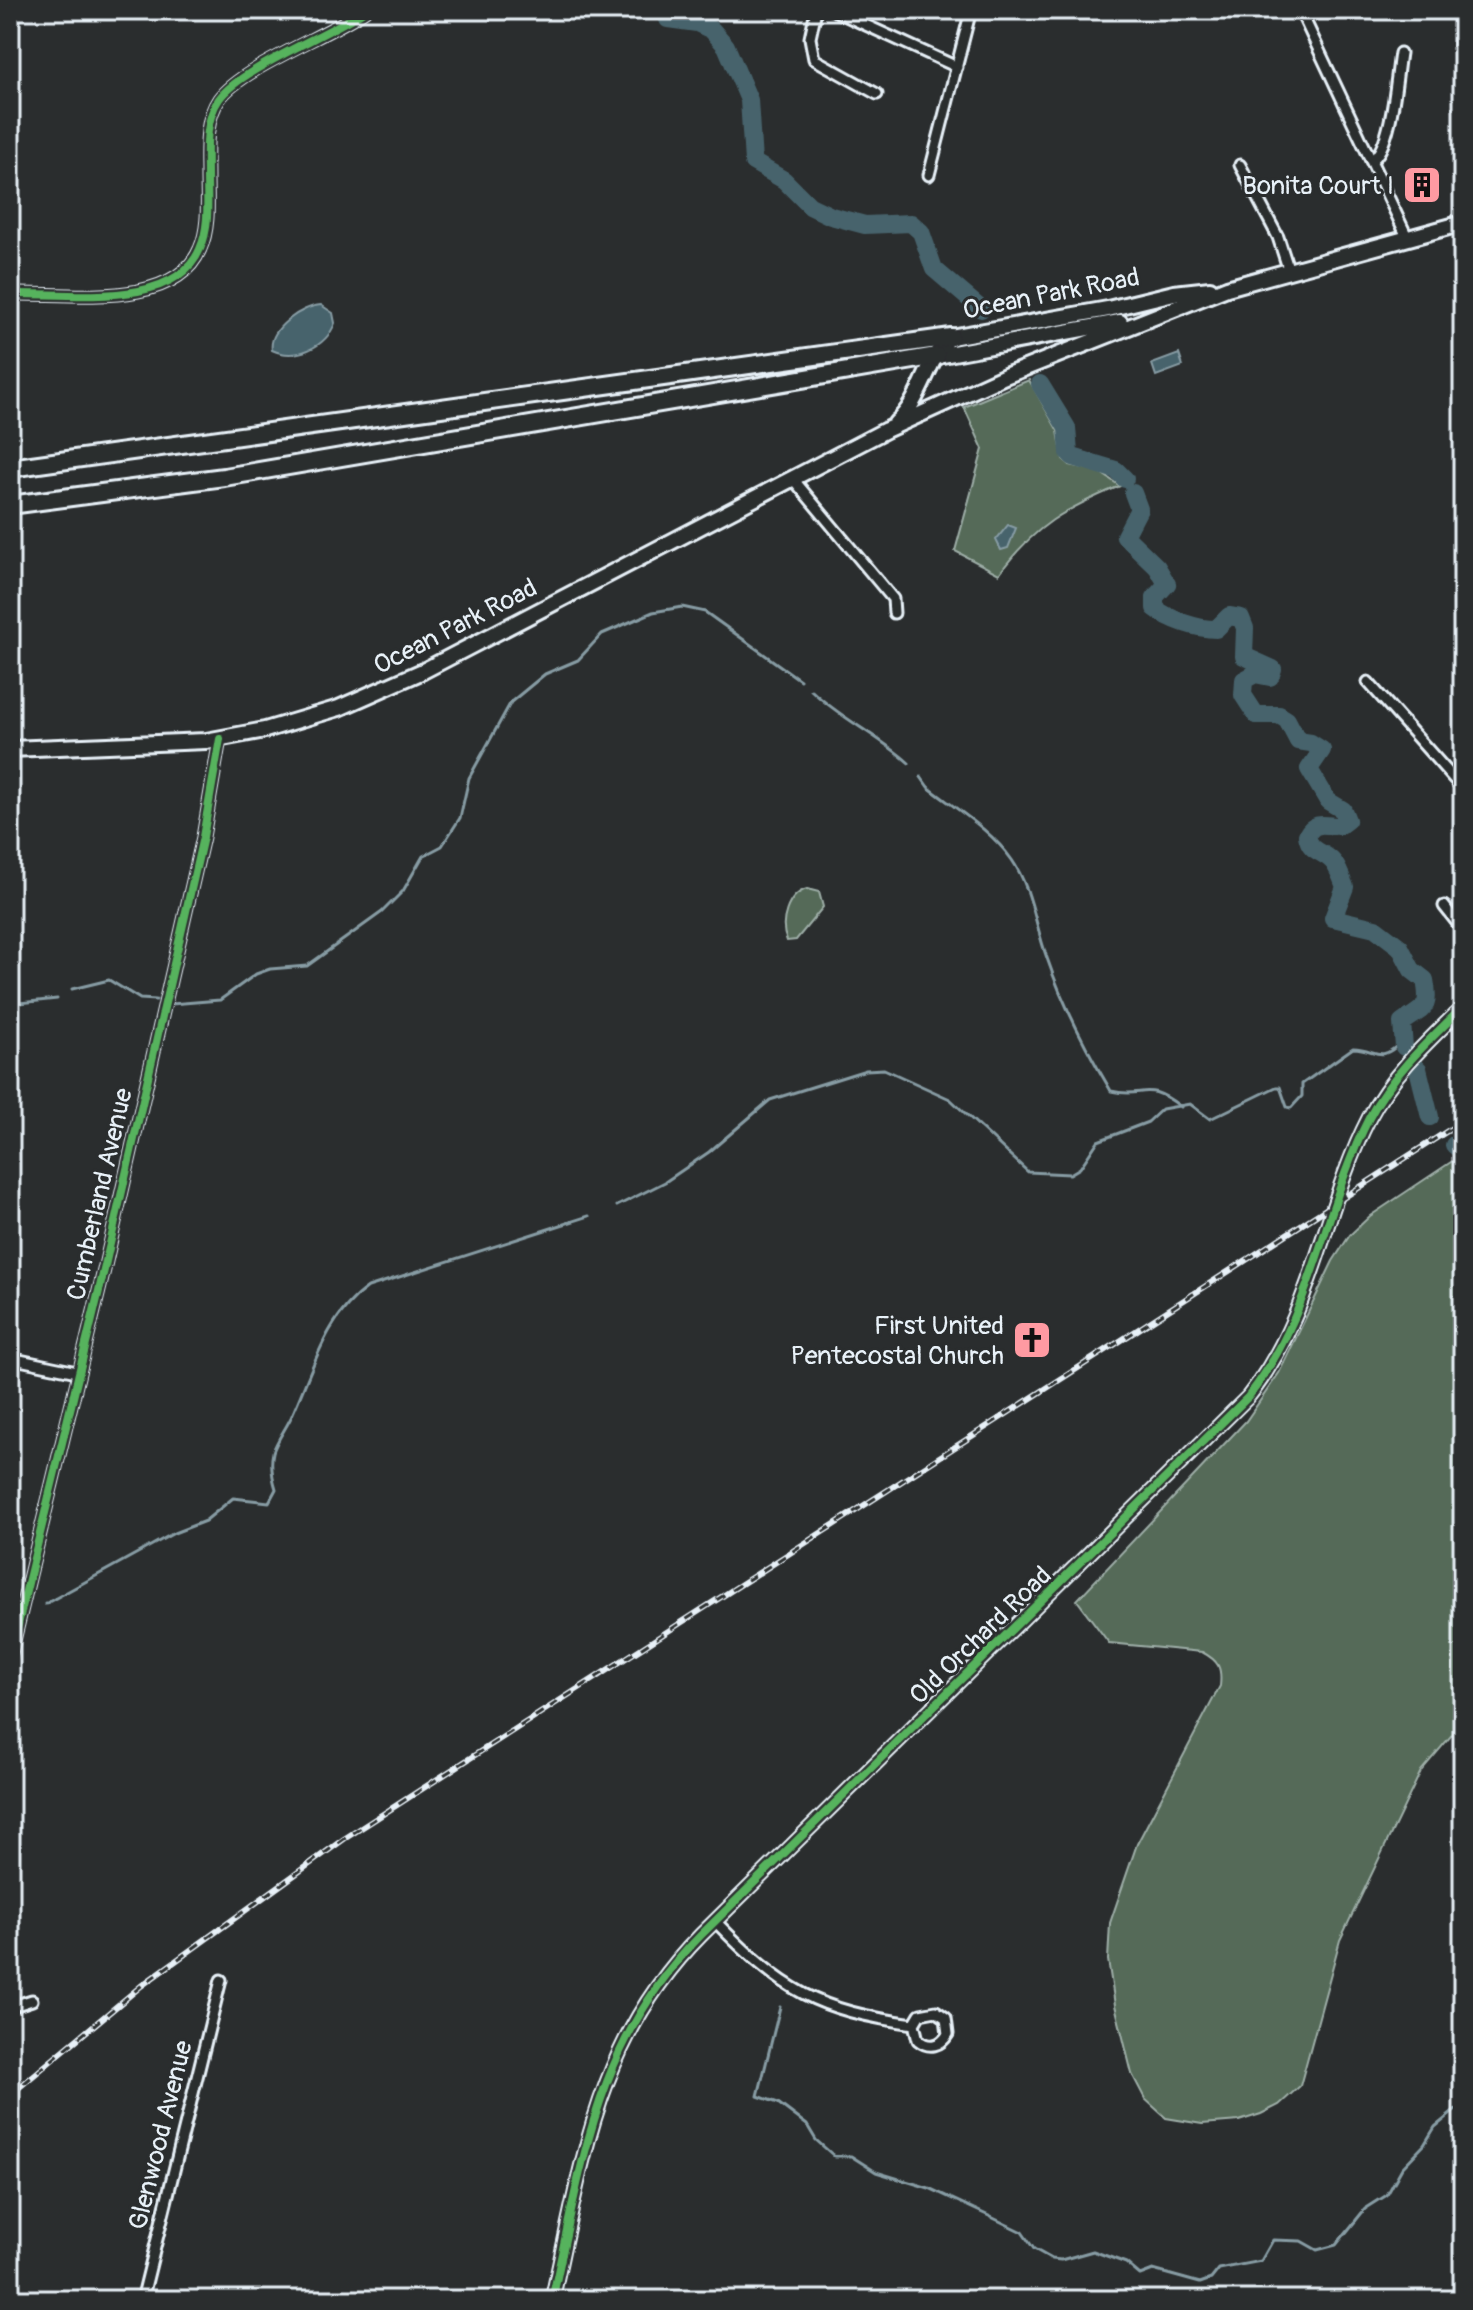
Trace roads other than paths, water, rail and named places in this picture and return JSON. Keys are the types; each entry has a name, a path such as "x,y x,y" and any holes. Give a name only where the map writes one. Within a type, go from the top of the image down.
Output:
{"highway":[{"path":"10,468 951,337"},
{"path":"10,505 224,477 937,356"}],"main road":[{"name":"Ocean Park Road","path":"10,749 125,747 220,739 285,725 375,694 886,430 946,403 1227,288 1463,223"},
{"name":"Ocean Park Road","path":"886,430 906,414 925,383 942,344 951,337 1108,309 1174,293 1227,288"},
{"path":"937,356 1056,336 1178,307"},
{"path":"925,383 933,396 946,403"}],"street":[{"path":"10,294 140,292 174,281 194,261 204,238 208,131 220,97 241,80 365,10"},
{"path":"816,10 810,38 814,59 877,94"},
{"path":"833,10 957,67"},
{"path":"929,175 971,10"},
{"path":"1304,12 1408,239"},
{"path":"1371,161 1381,152 1386,137 1400,53"},
{"path":"1240,165 1278,237 1289,271"},
{"path":"793,479 893,599 894,613"},
{"path":"1368,682 1463,789"},
{"name":"Cumberland Avenue","path":"10,1657 104,1270 203,837 220,739"},
{"path":"1444,906 1463,930"},
{"name":"Old Orchard Road","path":"552,2300 592,2123 608,2072 650,1995 715,1921 1248,1397 1284,1339 1373,1112 1409,1060 1463,1007"},
{"path":"10,1358 77,1372"},
{"path":"715,1921 768,1973 801,1995 840,2011 914,2024"},
{"name":"Glenwood Avenue","path":"142,2300 221,1980"},
{"path":"10,2007 32,2000"}],"water":[{"path":"321,305 333,313 335,323 325,339 300,353 272,350 275,334 288,320 313,306"},
{"path":"1179,354 1183,366 1156,376 1152,364"},
{"path":"1008,525 1016,528 1008,548 1001,550 996,540"}],"waterway":[{"path":"666,10 668,19 697,23 712,30 726,46 749,100 753,162 784,180 810,206 831,216 865,225 911,223 921,232 934,269 981,309"},
{"path":"1040,384 1067,428 1069,453 1073,457 1116,470 1125,479"},
{"path":"1133,493 1139,509 1125,536 1157,567 1167,584 1155,597 1155,608 1176,620 1209,629 1216,629 1229,616 1241,618 1245,628 1244,656 1273,669 1270,677 1255,674 1244,680 1243,695 1256,715 1279,715 1287,720 1298,741 1311,743 1322,750 1309,769 1328,801 1343,810 1347,820 1339,826 1314,827 1307,835 1311,846 1334,863 1345,887 1333,918 1375,928 1400,947 1412,970 1425,980 1427,998 1424,1007 1402,1023 1404,1047"},
{"path":"171,1004 220,1000 256,974 270,969 307,966 382,912 403,891 423,856 442,846 460,818 469,778 511,702 545,674 578,660 602,634 653,612 682,607 705,612 800,680"},
{"path":"811,690 909,763"},
{"path":"921,777 928,787 1004,849 1019,871 1060,993 1111,1091 1152,1092 1181,1107"},
{"path":"72,989 109,980 140,999 156,1000"},
{"path":"10,1004 57,999"},
{"path":"617,1206 665,1182 709,1152 770,1100 866,1070 884,1069 950,1099 1028,1172 1070,1174 1080,1168 1098,1141 1148,1122 1162,1109 1190,1104 1210,1119 1276,1087 1280,1087 1287,1107 1291,1108 1302,1096 1302,1084 1353,1048 1383,1054 1402,1041"},
{"path":"1418,1069 1430,1117"},
{"path":"1454,1145 1463,1152"},
{"path":"45,1604 174,1533 205,1521 233,1498 269,1502 276,1489 272,1466 275,1447 291,1418 314,1361 341,1313 368,1287 589,1216"},
{"path":"780,2007 758,2096 778,2103 807,2125 816,2140 834,2156 851,2156 876,2172 929,2188 989,2216 1022,2232 1034,2249 1052,2259 1061,2260 1093,2251 1126,2263 1140,2275 1153,2270 1200,2283 1211,2279 1219,2269 1261,2261 1273,2240 1301,2241 1317,2250 1336,2245 1365,2209 1387,2195 1402,2168 1424,2145 1435,2127 1463,2104"}],"railway":[{"path":"10,2095 141,1986 344,1839 1463,1121"}],"place":[{"name":"Bonita Court I","path":"1422,185"},
{"name":"First United Pentecostal Church","path":"1032,1340"}]}
